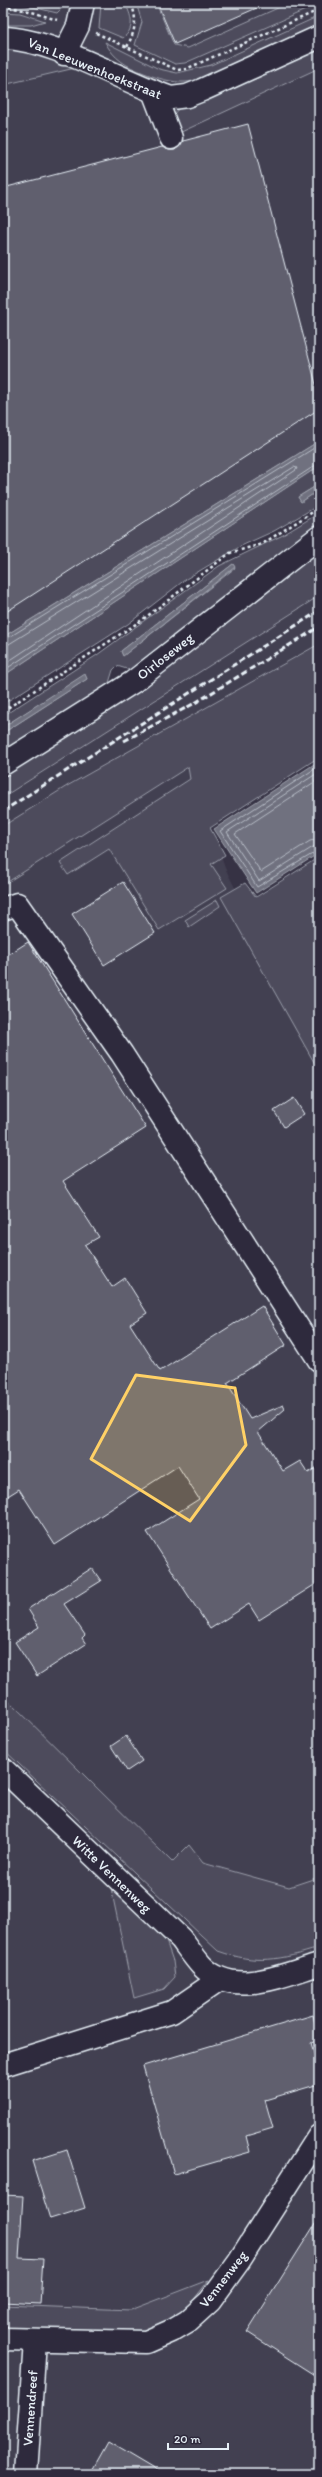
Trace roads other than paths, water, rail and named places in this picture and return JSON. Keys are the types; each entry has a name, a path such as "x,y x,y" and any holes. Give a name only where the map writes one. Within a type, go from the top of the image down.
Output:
{"street":[{"path":"64,54 78,26 83,3"},
{"name":"Van Leeuwenhoekstraat","path":"3,38 20,38 64,54 171,98 187,96 319,37"},
{"path":"153,91 171,138"},
{"name":"Oirloseweg","path":"3,764 133,682 319,537"},
{"path":"3,909 17,904 122,1054 319,1360"},
{"name":"Witte Vennenweg","path":"3,1769 181,1939 202,1966 220,1979 256,1983 319,1964"},
{"path":"3,2065 172,2012 220,1979"},
{"name":"Vennenweg","path":"3,2339 35,2341 146,2342 171,2331 188,2321 210,2301 239,2261 319,2136"},
{"name":"Vennendreef","path":"26,2474 35,2341"}],"water":[{"path":"319,441 319,466 3,676 3,637"},
{"path":"319,484 319,490 301,502 298,497"},
{"path":"233,564 235,567 123,656 121,651"},
{"path":"85,674 87,679 3,733 3,727"},
{"path":"319,761 319,853 256,893 214,829"}],"railway":[{"path":"3,811 319,611"},
{"path":"124,741 195,703 319,627"}]}
